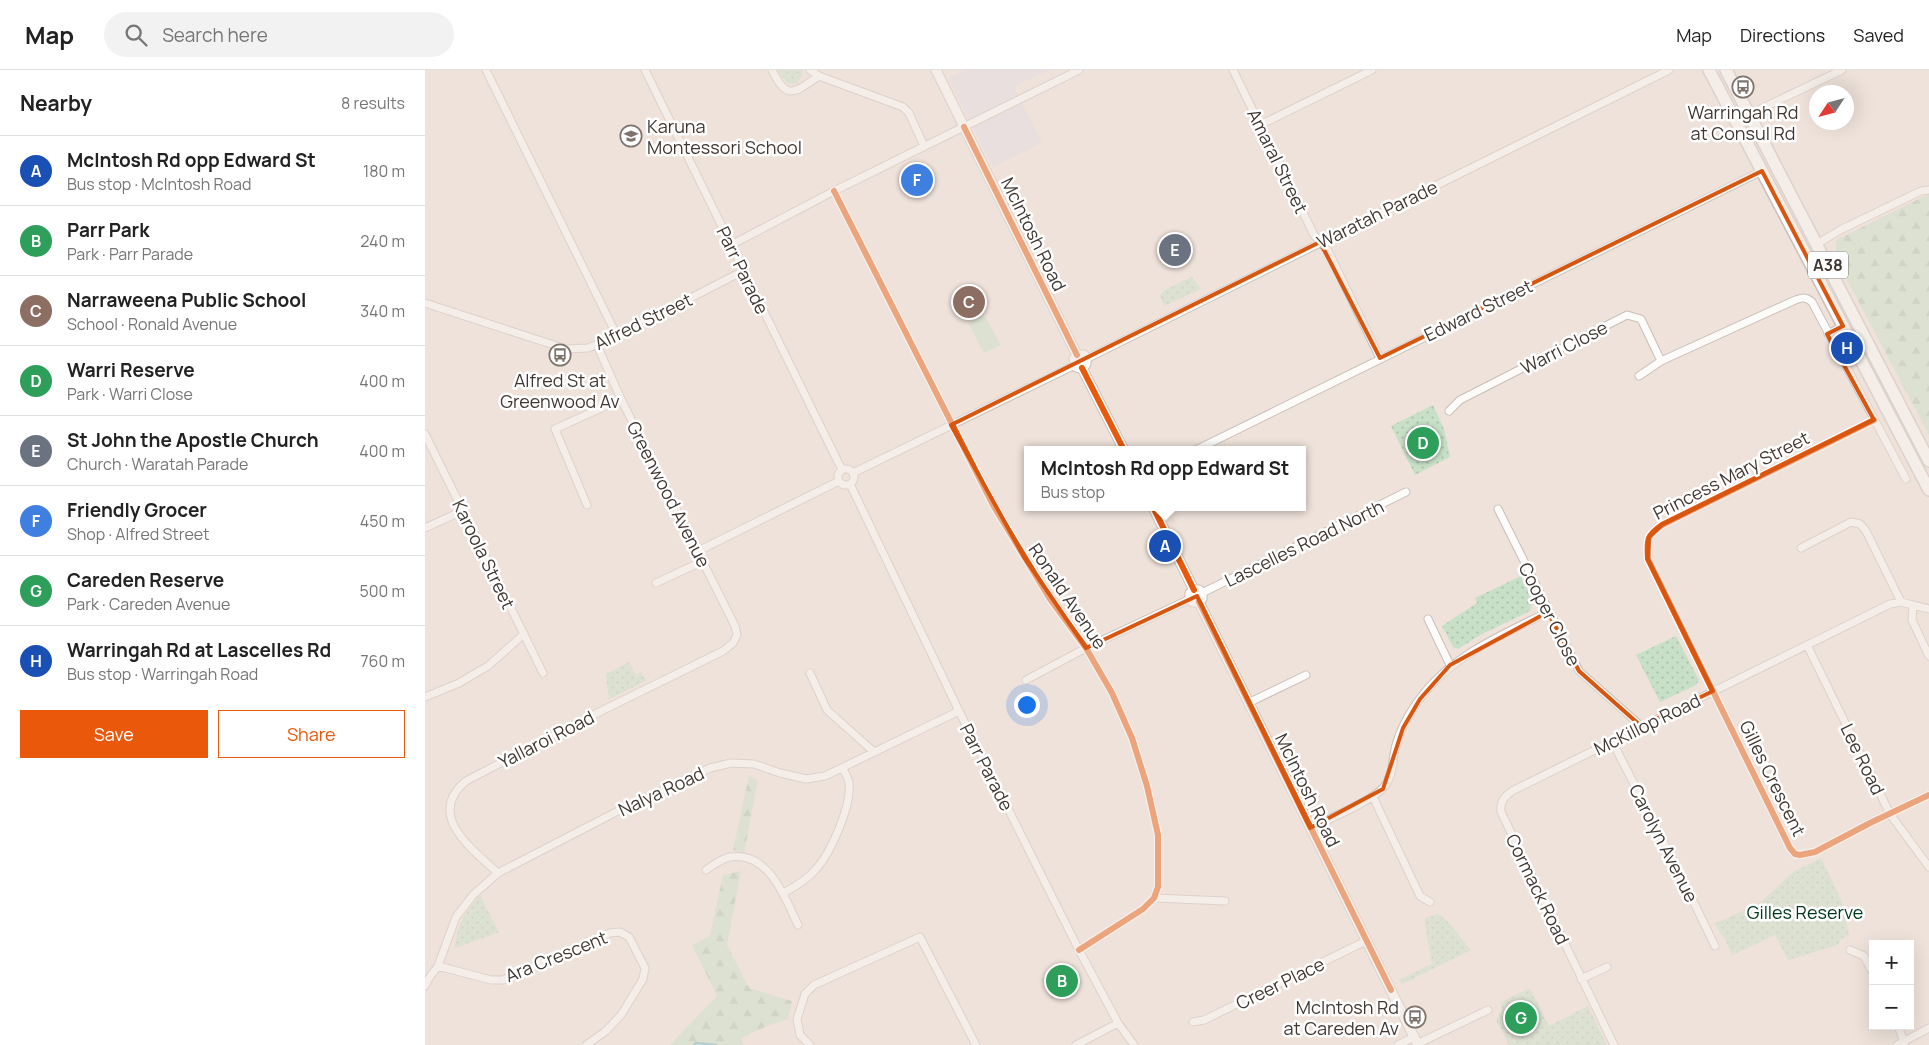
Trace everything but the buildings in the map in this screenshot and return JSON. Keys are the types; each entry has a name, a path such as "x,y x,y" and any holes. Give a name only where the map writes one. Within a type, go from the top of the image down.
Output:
{"highway":[{"name":"A38","path":"1709,70 1929,490"},
{"name":"A38","path":"1726,70 1929,461"},
{"path":"1736,122 1750,114"}],"street":[{"path":"486,70 617,336"},
{"name":"Parr Parade","path":"645,70 842,470"},
{"path":"772,70 780,86 786,91 793,91 819,76"},
{"path":"810,70 819,76 903,107 909,113 924,146"},
{"name":"McIntosh Road","path":"936,70 1082,357"},
{"path":"731,245 834,191 1079,70"},
{"name":"Amaral Street","path":"1233,70 1314,234 1328,251 1380,358"},
{"path":"1260,125 1372,70"},
{"name":"Waratah Parade","path":"1082,357 1669,70"},
{"path":"1750,114 1842,70"},
{"name":"Edward Street","path":"1204,446 1762,171"},
{"path":"1817,244 1840,230 1929,190"},
{"name":"Ronald Avenue","path":"834,191 993,505 1050,600 1086,648 1116,702 1132,738 1147,786 1158,834 1158,887 1154,898"},
{"name":"Alfred Street","path":"425,303 561,348 580,350 617,336 743,271"},
{"path":"1639,376 1661,361 1793,301 1804,298 1812,302 1906,480"},
{"name":"Warri Close","path":"1449,411 1460,400 1627,315 1641,319 1661,361"},
{"path":"1828,334 1843,326"},
{"name":"Greenwood Avenue","path":"597,345 621,399 735,626 737,635 733,643"},
{"path":"1082,357 1073,360 1122,446"},
{"path":"853,473 1078,366"},
{"path":"587,505 555,429 621,399"},
{"name":"Princess Mary Street","path":"1713,691 1648,558 1649,537 1652,532 1662,525 1874,420"},
{"name":"Karoola Street","path":"425,434 543,673"},
{"path":"848,469 853,473 853,479 850,484 844,485 839,481 838,475 842,470 848,469"},
{"path":"698,551 839,481"},
{"name":"Parr Parade","path":"850,484 959,711 1079,950 1118,1023 1134,1045"},
{"name":"Lascelles Road North","path":"1026,680 1086,648 1406,492"},
{"name":"Cooper Close","path":"1498,509 1579,671 1641,726"},
{"path":"425,528 462,511"},
{"name":"McIntosh Road","path":"1155,511 1416,1042"},
{"path":"1801,548 1851,522 1860,524 1866,531 1901,602 1929,609"},
{"path":"656,583 703,561"},
{"name":"McKillop Road","path":"1503,798 1512,791 1641,726 1890,604 1901,602"},
{"path":"1913,606 1912,620 1929,656"},
{"path":"1310,828 1373,797 1383,789 1389,778 1399,737 1414,708 1426,691 1450,665 1483,645 1548,612"},
{"path":"1428,619 1450,665"},
{"path":"425,698 459,683 487,666 524,634"},
{"name":"Yallaroi Road","path":"498,873 457,834 449,823 447,805 455,790 466,781 571,726 723,651 733,643"},
{"name":"Lee Road","path":"1807,645 1890,814 1929,867"},
{"path":"810,673 827,710 874,752"},
{"path":"1248,703 1306,675"},
{"name":"Gilles Crescent","path":"1713,691 1790,848 1795,854 1801,855 1815,852 1929,795"},
{"name":"Nalya Road","path":"425,986 438,966 456,917 473,894 498,873 618,811 710,768 731,763 754,764 806,779 825,776 843,769 959,711"},
{"name":"Carolyn Avenue","path":"1612,741 1715,946"},
{"path":"783,893 798,885 816,869 831,848 847,803 849,783 843,769"},
{"path":"1373,797 1420,896 1430,902"},
{"name":"Cormack Road","path":"1503,798 1501,812 1614,1045"},
{"path":"706,870 729,857 747,858 765,868 777,882 798,925"},
{"path":"1079,950 1143,909 1154,898 1225,901"},
{"name":"Ara Crescent","path":"438,966 491,980 503,980 610,933 620,932 629,937 645,968 643,978 621,1015 606,1031 586,1045"},
{"path":"810,1045 800,1035 797,1020 801,1004 809,989 814,985 920,937 976,1045"},
{"name":"Creer Place","path":"1193,1022 1204,1020 1366,941"},
{"path":"1850,950 1865,956 1869,964"},
{"path":"1581,979 1607,966"},
{"path":"1398,1045 1416,1042 1488,1010"},
{"path":"1075,1045 1118,1023"},
{"path":"1899,1030 1902,1044 1929,1028"}],"highlighted area":[{"path":"1762,171 1843,326 1827,334 1874,420 1662,525 1649,537 1648,559 1713,691 1641,726 1579,671 1548,612 1450,665 1420,699 1403,728 1383,789 1310,828 1197,596 1086,648 1024,557 951,425 1320,242 1380,358"}],"shaded area":[{"path":"965,70 1049,70 1014,87 1042,143 993,167 949,78"}],"green space":[{"path":"778,70 802,70 803,72 798,82 791,84 784,79"},
{"path":"1929,194 1929,435 1836,259 1836,240"},
{"path":"1192,277 1201,289 1164,306 1160,296 1164,290"},
{"path":"984,315 1001,345 984,353 968,323"},
{"path":"1433,405 1444,429 1450,457 1415,475 1391,426"},
{"path":"1521,576 1533,601 1530,611 1482,634 1458,649 1453,647 1442,626 1477,603 1475,598"},
{"path":"1676,636 1699,680 1696,685 1660,702 1636,655"},
{"path":"629,662 636,675 641,672 646,681 609,699 606,674"},
{"path":"749,776 758,780 744,853 733,850"},
{"name":"Gilles Reserve","path":"1821,858 1842,902 1849,935 1841,939 1838,945 1788,960 1775,935 1732,955 1725,939 1714,924 1760,903 1793,872"},
{"path":"741,871 727,945 749,988 792,1001 788,1019 741,1038 744,1045 670,1045 717,996 692,945 710,936 723,875"},
{"path":"480,895 499,932 455,948 463,919"},
{"path":"1438,914 1447,921 1471,950 1402,984 1399,980 1432,964 1425,918"},
{"path":"1073,964 1083,984 1051,999 1041,979"},
{"path":"1530,988 1549,1026 1588,1006 1607,1045 1509,1045 1496,1020 1502,1010 1501,1002"}],"waterway":[{"path":"694,1045 696,1043 716,1045"}],"cycle path":[{"path":"964,127 1077,355"},
{"path":"834,191 993,505 1050,599 1086,648 1112,693 1132,738 1147,786 1158,835 1158,887 1154,898 1143,909 1079,950"},
{"path":"1082,368 1122,446"},
{"path":"1874,420 1662,525 1650,536 1648,559 1790,848 1795,854 1815,852 1929,795"},
{"path":"1155,511 1194,590"},
{"path":"1199,602 1391,990"}],"place":[{"name":"Warringah Rd at Consul Rd","path":"1743,87"},
{"name":"Karuna Montessori School","path":"631,136"},
{"name":"Friendly Grocer","path":"917,180"},
{"name":"St John the Apostle Church","path":"1175,250"},
{"name":"Narraweena Public School","path":"969,302"},
{"name":"Warringah Rd at Lascelles Rd","path":"1847,348"},
{"name":"Alfred St at Greenwood Av","path":"560,355"},
{"name":"Warri Reserve","path":"1423,443"},
{"name":"McIntosh Rd opp Edward St","path":"1165,546"},
{"name":"Parr Park","path":"1062,981"},
{"name":"McIntosh Rd at Careden Av","path":"1415,1017"},
{"name":"Careden Reserve","path":"1521,1018"}]}
